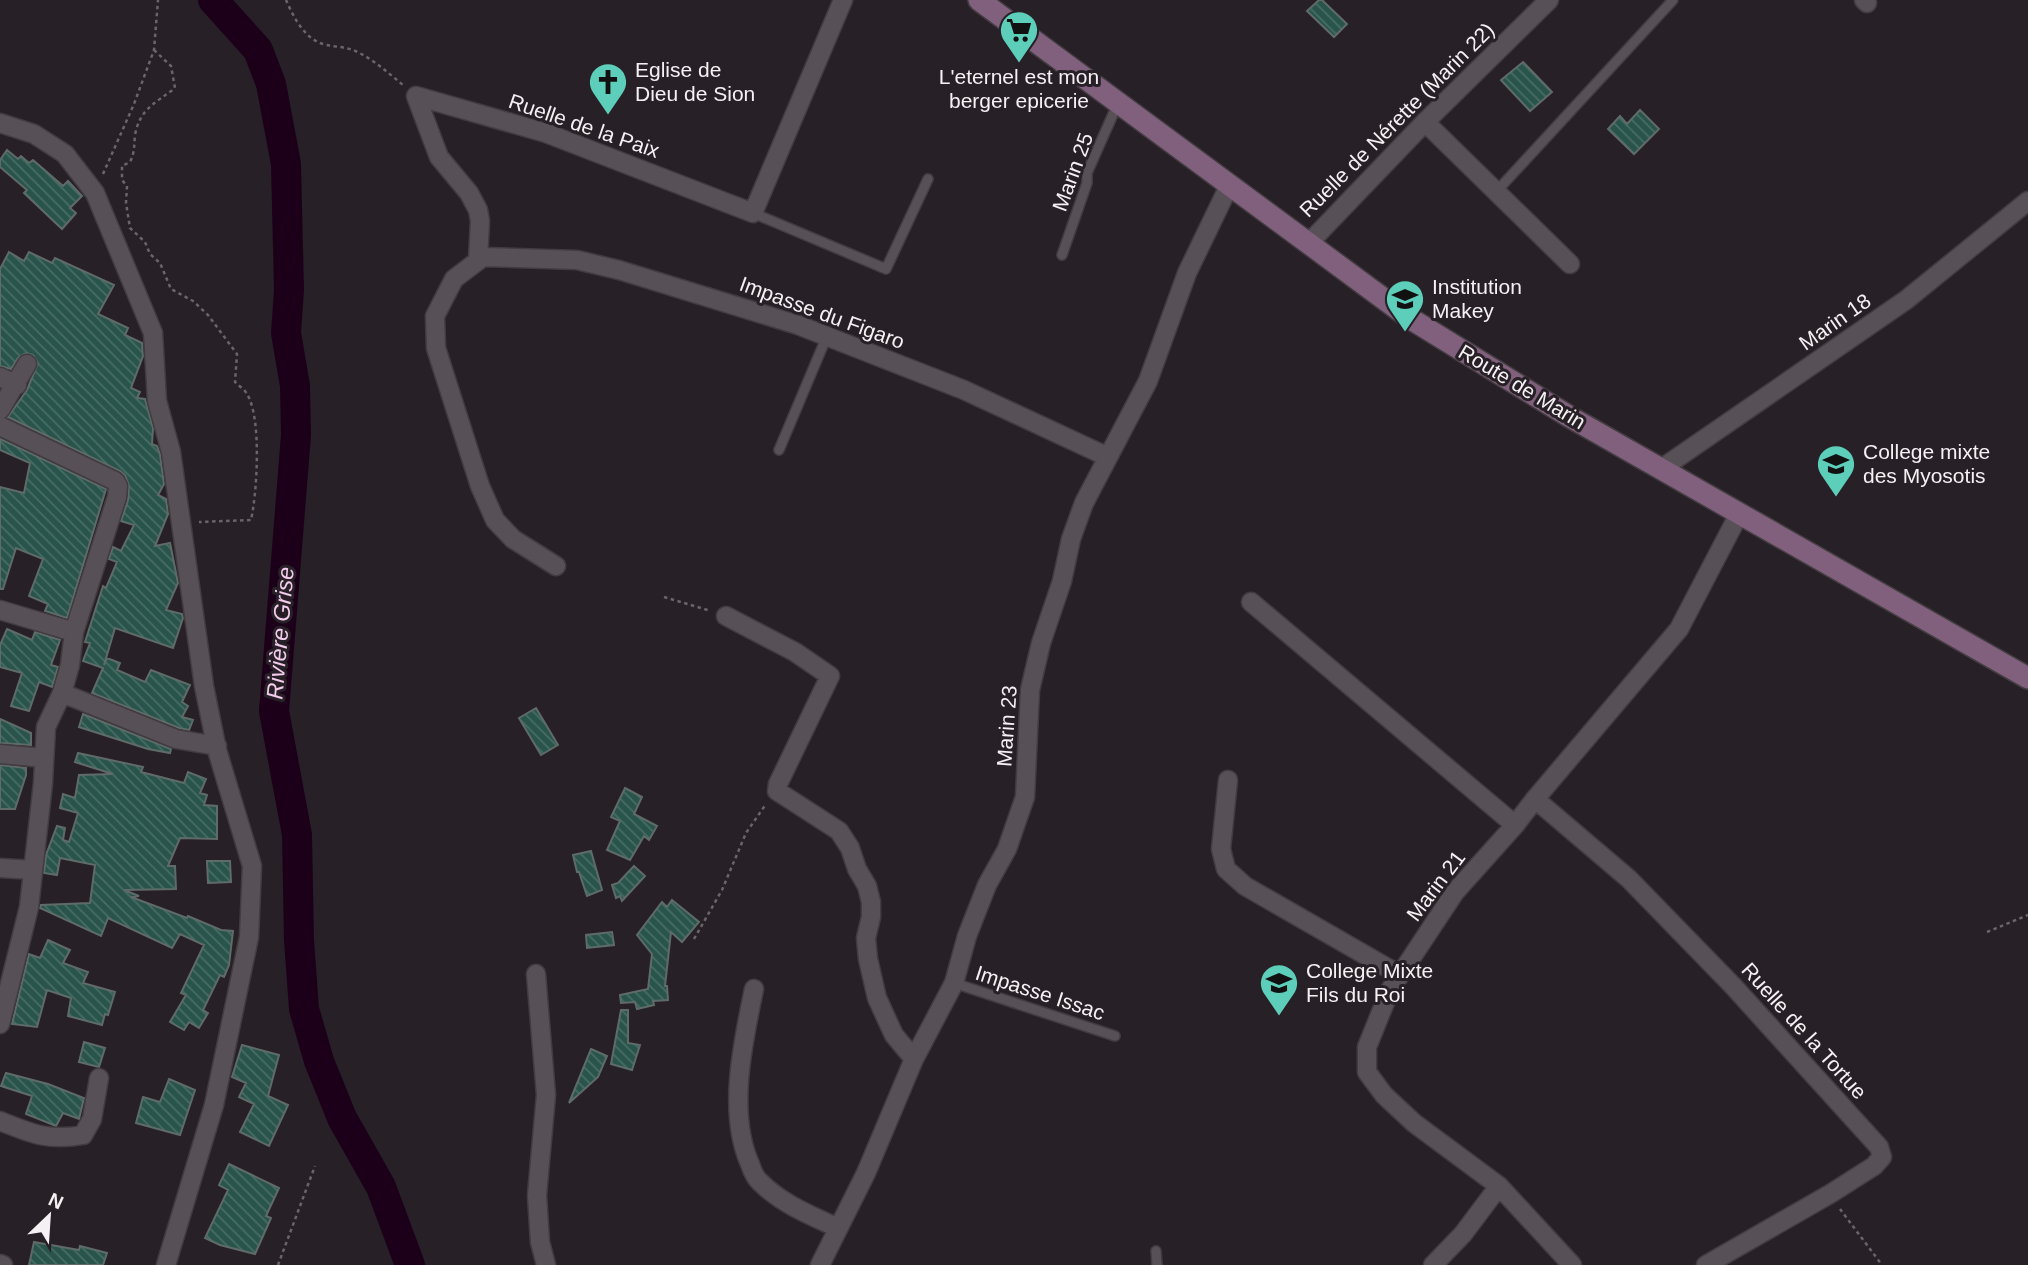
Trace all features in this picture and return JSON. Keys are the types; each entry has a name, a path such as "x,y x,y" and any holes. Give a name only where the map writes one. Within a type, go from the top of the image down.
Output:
{"main road":[{"name":"Route de Marin","path":"979,0 1411,319 1661,469 2028,678"}],"street":[{"path":"753,213 843,0"},
{"name":"Ruelle de Nérette (Marin 22)","path":"1308,244 1424,122 1549,0"},
{"name":"Ruelle de la Paix","path":"416,96 546,132 753,213"},
{"path":"416,96 439,157 469,193 478,210 480,221 478,259 454,279 435,316 436,348 480,486 495,520 513,539 556,566"},
{"path":"1424,122 1570,264"},
{"path":"0,123 34,134 65,155 95,194 153,334 157,401 171,452 204,686 217,746 252,866 249,937 214,1105 166,1265"},
{"name":"Marin 23","path":"820,1265 866,1173 914,1059 954,983 977,910 1007,849 1025,797 1030,690 1041,643 1062,581 1071,539 1084,503 1148,381 1187,273 1228,186"},
{"name":"Marin 18","path":"1661,469 1906,300 2028,201"},
{"name":"Impasse du Figaro","path":"478,259 577,260 827,336 964,390 1108,457"},
{"path":"0,410 8,381 27,364"},
{"path":"0,426 115,481 118,486 117,497 74,632 70,664 62,693 46,727 29,907 0,1024"},
{"name":"Marin 21","path":"1572,1265 1500,1186 1414,1123 1384,1095 1367,1072 1367,1047 1390,990 1455,892 1516,825 1679,629 1740,514"},
{"path":"1251,602 1516,825"},
{"path":"0,610 74,632"},
{"path":"726,616 795,652 830,676 777,791 839,831 850,848 871,902 866,938 877,998 894,1035 914,1059"},
{"path":"62,693 176,739 217,746"},
{"path":"0,754 44,758"},
{"path":"1228,780 1221,849 1226,869 1245,886 1401,975"},
{"name":"Ruelle de la Tortue","path":"1535,799 1629,879 1734,987 1879,1147 1882,1157 1874,1166 1706,1265"},
{"path":"0,868 33,870"},
{"path":"536,974 546,1095 537,1195 540,1242 546,1265"},
{"path":"754,989 747,1021 737,1101 742,1146 757,1181 787,1204 838,1228"},
{"path":"0,1121 25,1131 58,1139 83,1135 92,1119 99,1078"},
{"path":"1433,1265 1463,1234 1500,1186"}],"lane":[{"path":"1495,193 1673,0"},
{"name":"Marin 25","path":"1062,255 1087,183 1087,173 1118,101"},
{"path":"753,213 886,269 928,179"},
{"path":"779,450 827,336"},
{"name":"Impasse Issac","path":"954,983 1115,1036"},
{"path":"1156,1251 1157,1265"}],"path":[{"path":"95,194 154,50 158,0"},
{"path":"286,0 294,18 320,43 354,51 378,65 416,96"},
{"path":"154,50 171,65 175,88 143,113 135,135 136,150 130,162 122,166 122,180 127,186 126,203 130,228 145,242 150,254 160,263 171,289 192,300 208,315 237,354 235,382 247,393 256,420 255,502 251,520 182,523"},
{"path":"664,597 726,616"},
{"path":"694,939 722,890 746,833 777,791"},
{"path":"1987,932 2028,915"},
{"path":"278,1265 315,1167"},
{"path":"1830,1194 1882,1265"}],"building":[{"path":"1319,0 1347,24 1334,37 1307,11"},
{"path":"1523,62 1552,92 1530,111 1501,80"},
{"path":"1640,110 1659,129 1634,154 1608,129 1620,116 1627,124"},
{"path":"7,150 18,159 21,156 29,163 33,160 63,186 68,181 82,196 70,208 76,213 62,229 24,193 27,190 0,167 0,160"},
{"path":"9,252 24,261 29,252 52,263 55,258 114,285 98,314 128,328 125,335 142,343 143,356 131,388 140,392 137,398 145,399 153,428 152,444 157,446 160,454 164,484 158,495 166,499 168,514 155,546 170,543 178,583 166,610 182,614 183,618 173,648 115,628 104,665 107,658 120,663 117,670 145,682 151,670 190,685 182,702 188,706 182,717 193,720 189,730 92,693 103,668 83,661 90,643 85,642 103,586 106,588 117,562 109,559 113,547 121,551 134,525 121,521 128,500 129,486 125,475 120,471 8,417 27,390 38,363 33,355 26,353 18,358 11,369 0,366 0,269"},
{"path":"0,439 106,489 67,618 45,611 48,604 29,596 43,559 16,548 3,589 0,589 0,487 24,493 30,463 0,450"},
{"path":"7,629 32,640 35,632 60,640 51,665 58,667 52,687 39,682 29,711 11,706 22,673 0,667 0,645"},
{"path":"536,708 558,745 541,755 519,718"},
{"path":"83,714 171,749 170,753 148,749 79,727"},
{"path":"0,719 31,733 31,745 0,743"},
{"path":"78,753 143,767 141,772 184,783 188,772 206,779 200,793 207,795 204,805 217,806 217,839 180,838 168,866 175,866 176,889 124,890 139,896 131,897 221,930 233,931 229,965 224,977 220,975 203,1010 208,1013 199,1028 189,1022 184,1030 170,1022 186,995 181,993 204,945 180,934 172,948 108,918 101,936 40,908 41,905 90,903 95,865 60,858 57,875 44,873 46,855 57,826 65,828 63,840 69,842 78,813 60,808 63,794 75,798 79,775 113,774 75,762"},
{"path":"0,765 26,768 15,809 0,809"},
{"path":"625,788 642,797 634,814 657,826 649,840 644,836 630,860 607,850 620,821 611,817"},
{"path":"591,851 602,890 587,896 573,855"},
{"path":"207,861 230,861 231,882 208,883"},
{"path":"634,866 645,876 622,901 620,896 616,898 612,885 618,883"},
{"path":"672,900 699,922 682,942 671,932 665,986 668,1000 653,1001 654,1005 637,1009 635,1002 621,1003 620,995 648,989 652,954 637,935 662,902 667,907"},
{"path":"612,932 614,945 587,948 586,935"},
{"path":"48,940 70,950 63,963 88,972 83,983 115,992 102,1025 68,1016 71,998 47,990 37,1027 12,1024 29,954 40,958"},
{"path":"621,1010 628,1010 628,1043 640,1045 632,1070 611,1064"},
{"path":"84,1042 105,1048 99,1067 79,1062"},
{"path":"242,1045 279,1055 268,1096 288,1105 269,1146 240,1132 254,1104 239,1097 246,1083 232,1077"},
{"path":"591,1049 607,1056 598,1077 569,1103"},
{"path":"6,1073 48,1084 84,1098 79,1119 63,1113 56,1126 26,1114 32,1096 1,1086"},
{"path":"169,1079 195,1090 180,1135 136,1123 143,1097 160,1102"},
{"path":"229,1164 279,1188 266,1216 271,1218 255,1254 205,1238 228,1190 219,1185"},
{"path":"34,1242 79,1250 80,1246 107,1253 103,1265 29,1265"}],"waterway":[{"name":"Rivière Grise","path":"213,0 258,50 271,84 286,164 289,290 286,333 295,386 296,435 274,711 297,835 299,940 304,1009 319,1061 342,1118 381,1187 410,1265"}],"place":[{"name":"L'eternel est mon berger epicerie","path":"1019,64"},
{"name":"Eglise de Dieu de Sion","path":"608,116"},
{"name":"Institution Makey","path":"1405,333"},
{"name":"College mixte des Myosotis","path":"1836,498"},
{"name":"College Mixte Fils du Roi","path":"1279,1017"}]}
